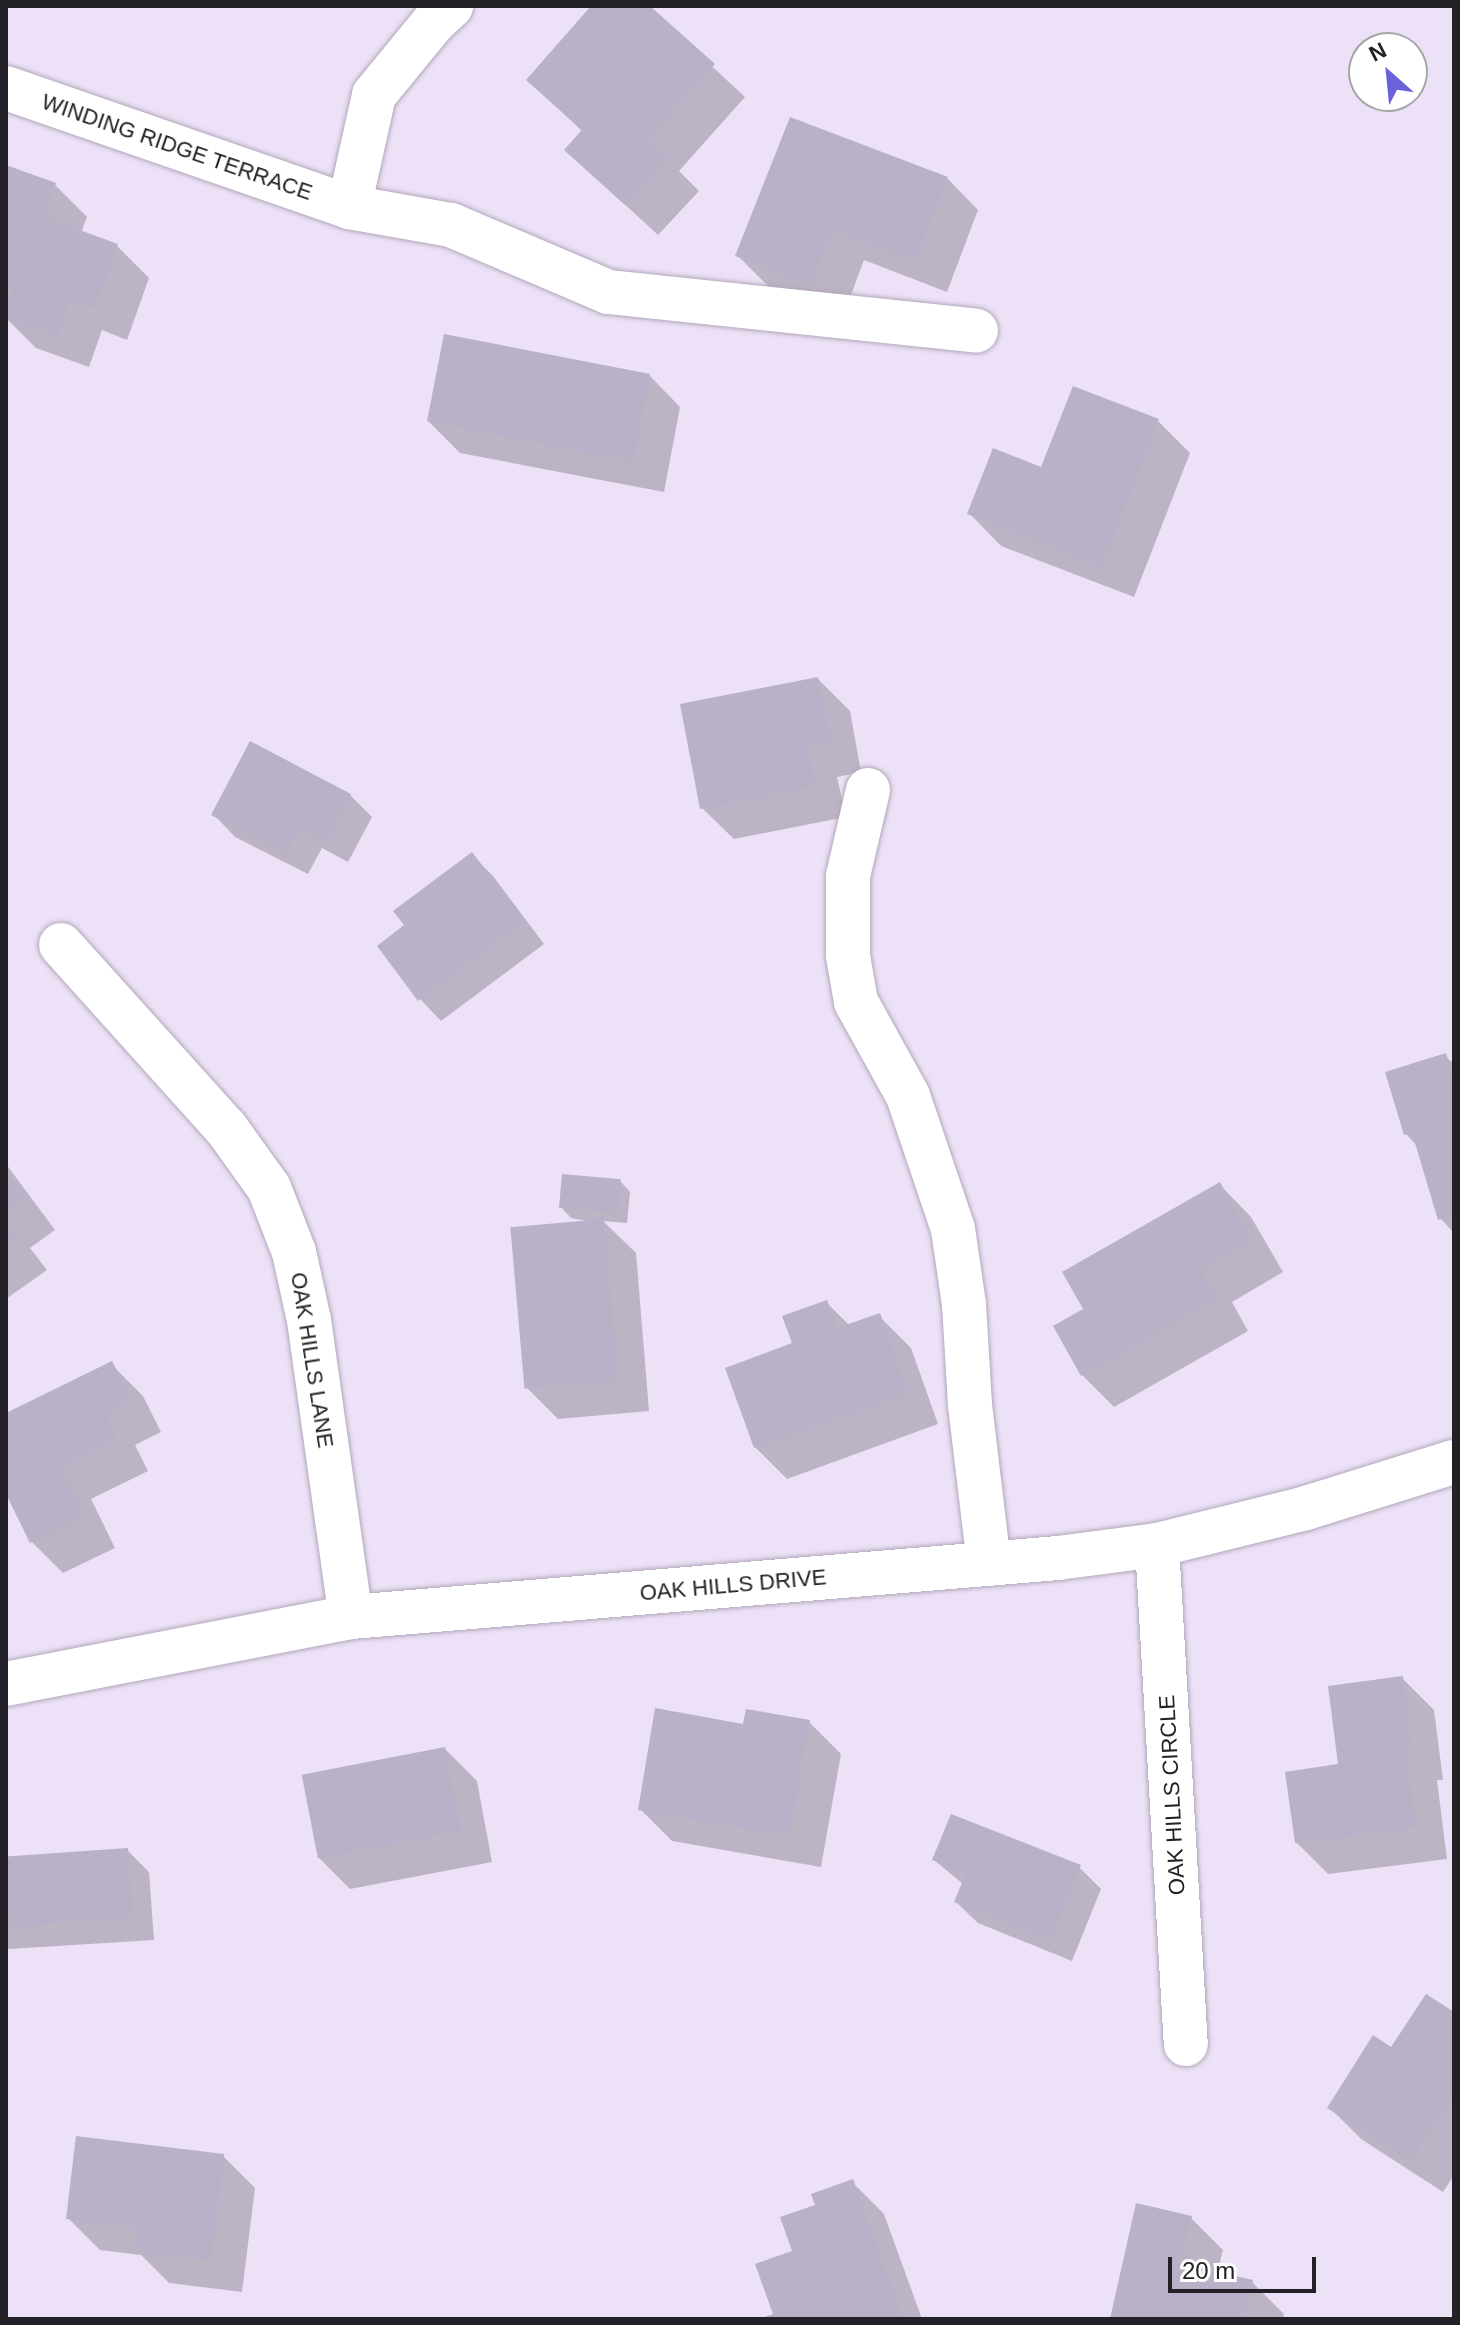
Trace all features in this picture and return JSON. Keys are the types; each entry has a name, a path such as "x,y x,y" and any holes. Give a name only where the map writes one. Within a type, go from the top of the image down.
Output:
{"street":[{"path":"349,207 374,95 433,23 451,6"},
{"name":"WINDING RIDGE TERRACE","path":"6,88 349,207 451,225 608,292 976,331"},
{"path":"868,790 848,876 848,956 856,1002 908,1096 953,1229 964,1304 970,1405 989,1564"},
{"name":"OAK HILLS LANE","path":"61,945 226,1128 269,1188 294,1252 309,1320 351,1617"},
{"name":"OAK HILLS DRIVE","path":"6,1684 351,1617 989,1564 1157,1545 1306,1508 1454,1462"},
{"name":"OAK HILLS CIRCLE","path":"1157,1545 1186,2044"}],"building":[{"path":"591,6 650,6 715,64 647,139 668,157 625,205 564,150 582,130 526,80"},
{"path":"790,117 948,177 915,261 832,229 811,285 735,256"},
{"path":"6,165 56,183 44,217 118,244 95,309 70,300 57,336 6,318 12,289 6,287"},
{"path":"444,334 650,374 633,461 427,421"},
{"path":"1073,386 1159,419 1102,567 967,514 993,448 1041,467"},
{"path":"818,677 831,740 807,745 815,786 700,809 680,704"},
{"path":"250,741 351,794 326,841 300,828 286,854 211,815"},
{"path":"472,852 524,921 418,1001 377,946 404,925 393,911"},
{"path":"1446,1053 1454,1080 1454,1215 1438,1220 1412,1133 1404,1135 1385,1072"},
{"path":"6,1172 24,1197 6,1210"},
{"path":"562,1174 621,1179 618,1213 559,1208"},
{"path":"1220,1182 1252,1240 1201,1270 1217,1298 1081,1376 1053,1326 1083,1309 1062,1272"},
{"path":"604,1219 618,1380 524,1389 510,1227"},
{"path":"6,1224 16,1238 6,1245"},
{"path":"827,1300 837,1328 880,1313 908,1393 754,1448 725,1368 792,1343 782,1316"},
{"path":"112,1361 131,1399 105,1413 117,1438 60,1466 85,1516 30,1543 6,1494 6,1413"},
{"path":"1403,1676 1412,1748 1406,1749 1416,1827 1295,1843 1285,1772 1338,1764 1328,1686"},
{"path":"655,1708 743,1724 746,1709 810,1720 789,1836 638,1810"},
{"path":"445,1747 461,1830 318,1858 302,1775"},
{"path":"951,1814 1081,1865 1050,1940 954,1902 966,1873 932,1860"},
{"path":"128,1848 133,1918 11,1926 6,1857"},
{"path":"1426,1994 1454,2012 1454,2095 1411,2161 1327,2108 1373,2035 1391,2047"},
{"path":"76,2136 224,2154 211,2261 135,2251 138,2227 66,2219"},
{"path":"853,2179 903,2319 759,2319 773,2314 755,2264 792,2251 780,2217 815,2205 811,2194"},
{"path":"1136,2203 1192,2216 1181,2264 1253,2280 1244,2319 1110,2319"}]}
